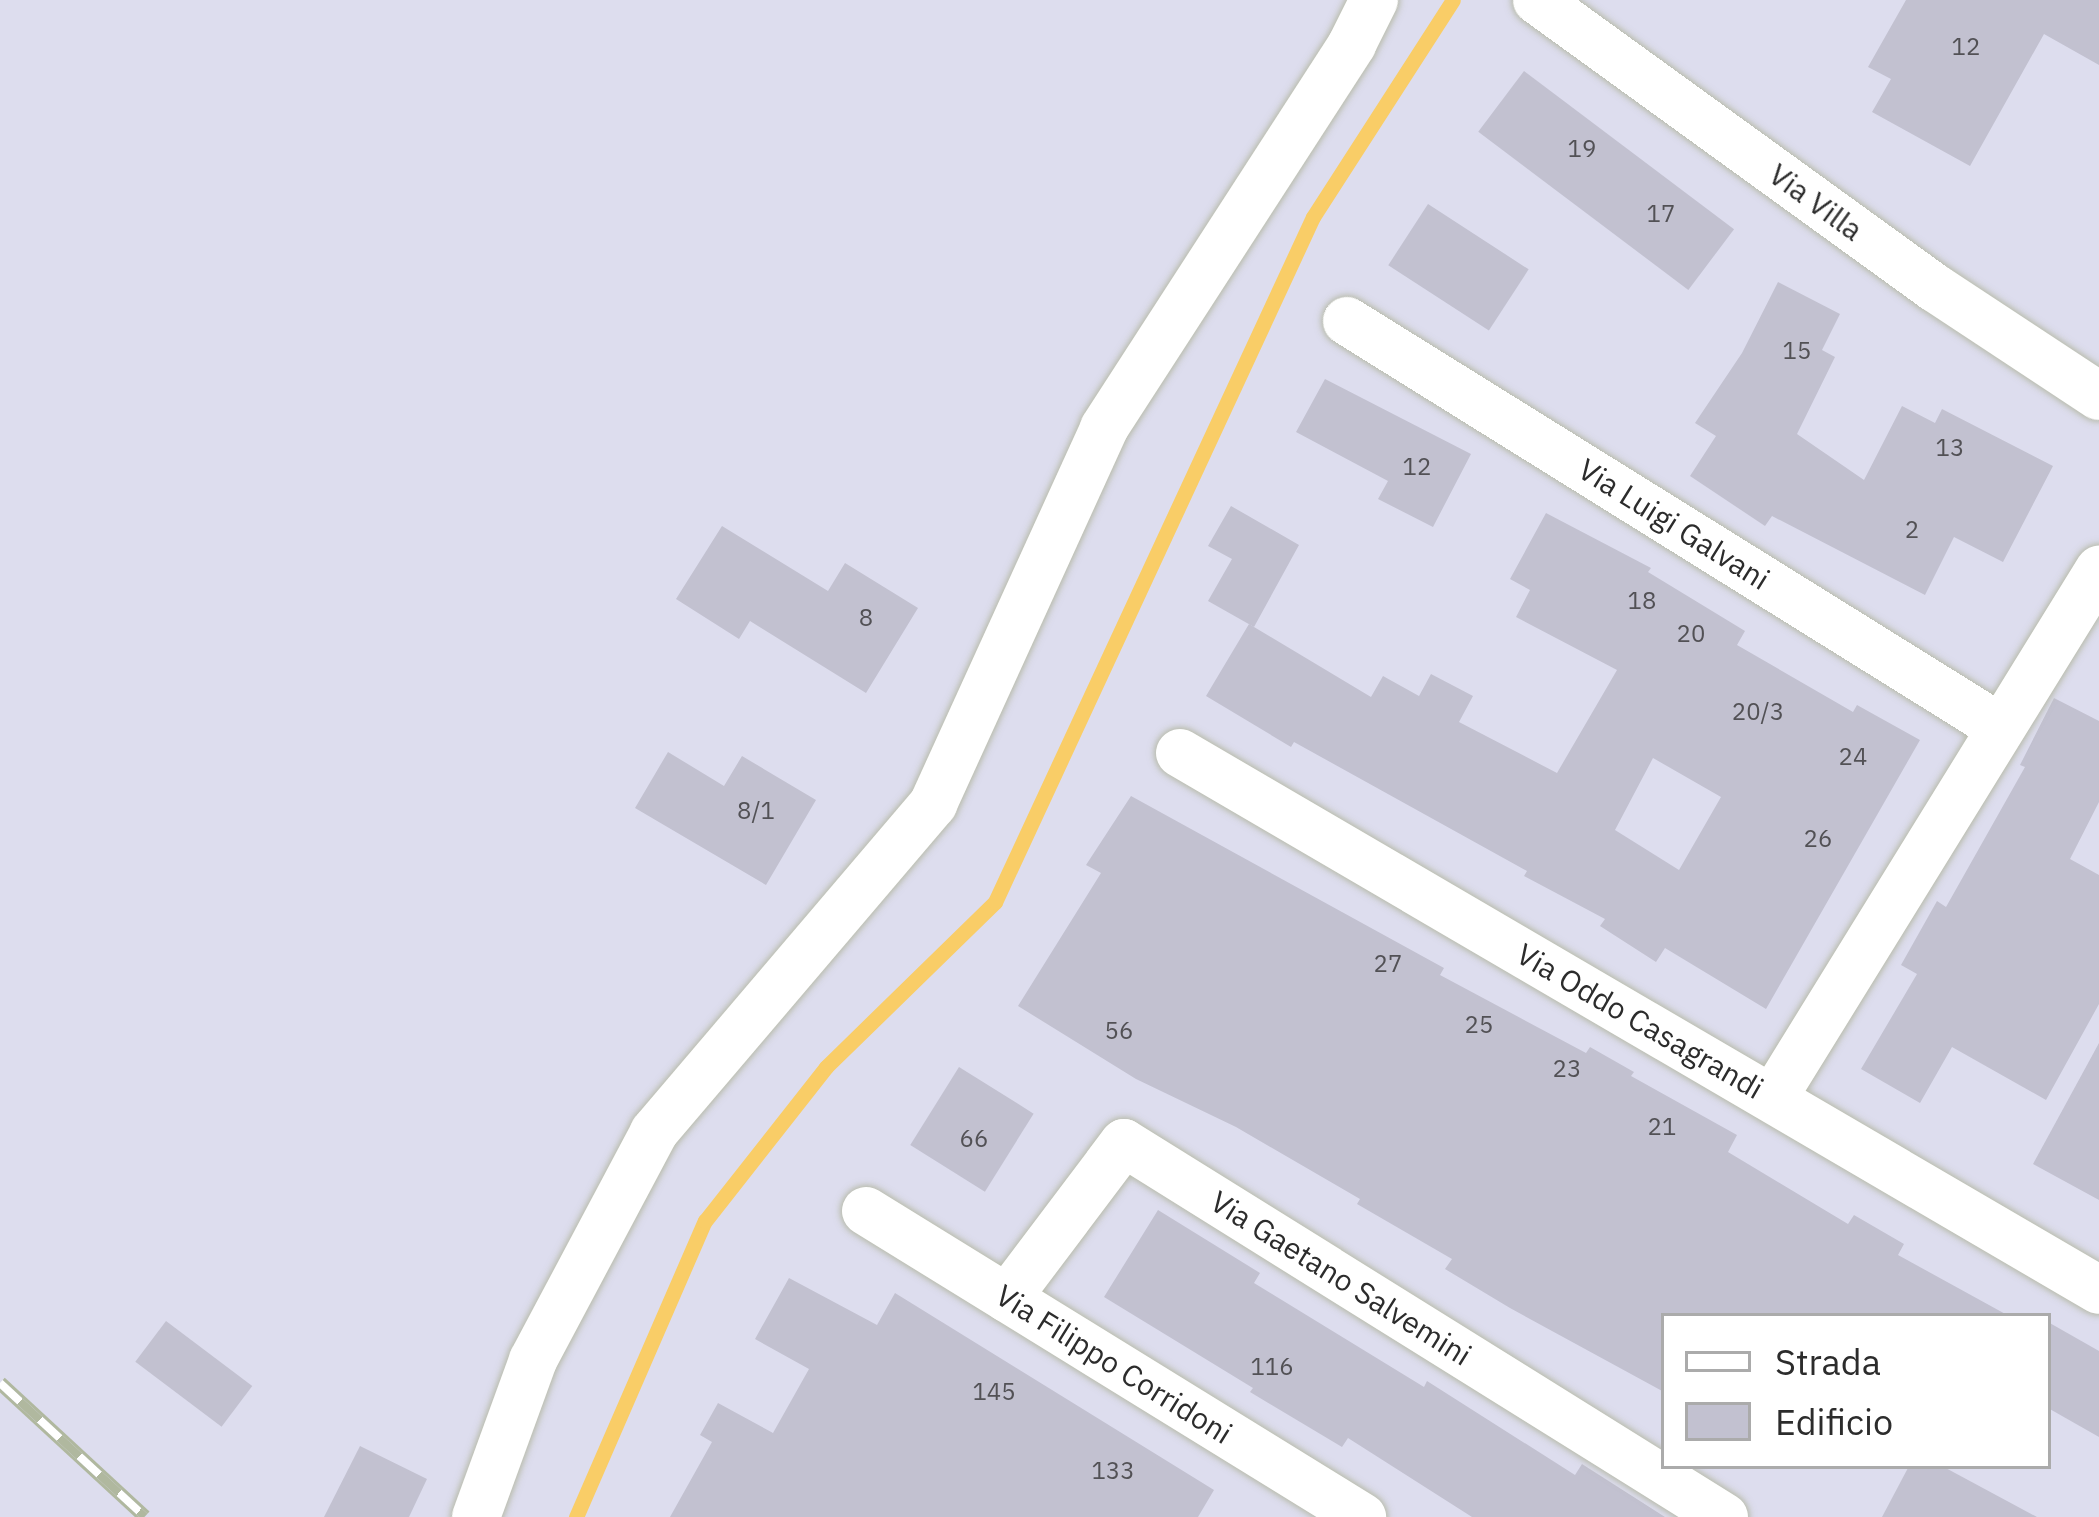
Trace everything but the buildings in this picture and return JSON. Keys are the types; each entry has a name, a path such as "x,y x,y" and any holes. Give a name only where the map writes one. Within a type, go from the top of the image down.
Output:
{"street":[{"path":"476,1517 533,1360 654,1132 933,805 1103,428 1352,44 1374,0"},
{"name":"Via Villa","path":"1537,0 1935,288 2099,396"},
{"name":"Via Luigi Galvani","path":"1347,321 2001,728"},
{"path":"1773,1098 2099,570"},
{"name":"Via Oddo Casagrandi","path":"1180,753 2099,1290"},
{"name":"Via Gaetano Salvemini","path":"1007,1298 1124,1143 1724,1517"},
{"name":"Via Filippo Corridoni","path":"866,1211 1362,1517"}],"waterway":[{"path":"576,1517 705,1221 826,1067 995,902 1313,217 1453,0"}],"railway":[{"path":"0,1383 145,1517"}]}
